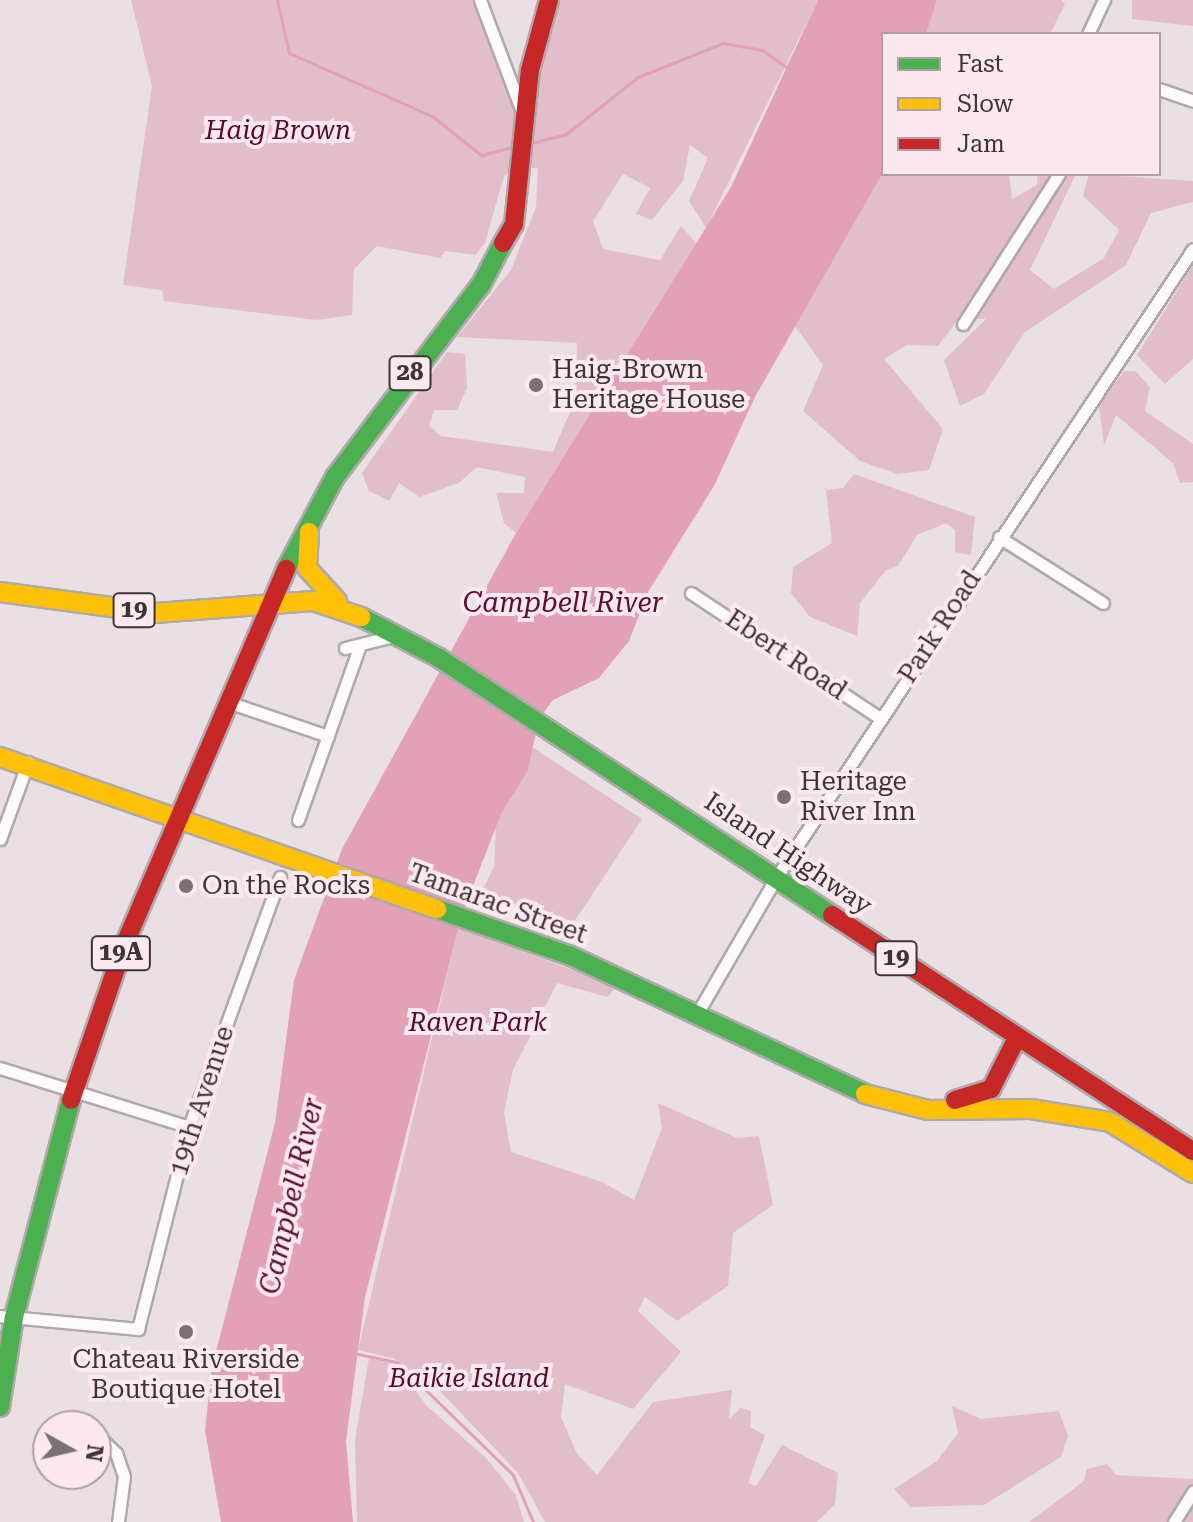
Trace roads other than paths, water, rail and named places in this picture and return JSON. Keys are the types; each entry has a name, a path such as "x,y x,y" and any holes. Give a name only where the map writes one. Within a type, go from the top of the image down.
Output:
{"main road":[{"name":"28","path":"268,602 309,525 369,426 481,285 514,224 530,70 549,0"},
{"path":"309,525 307,568 320,591 356,614"},
{"name":"19","path":"0,592 156,613 268,602 313,601 356,614 397,635"},
{"name":"19A","path":"0,1407 7,1316 73,1091 123,948 182,819 225,701 268,602"},
{"name":"Island Highway","path":"397,635 777,876 1016,1040 1193,1151"},
{"name":"Tamarac Street","path":"0,757 28,762 571,956 698,1012 876,1099"},
{"path":"876,1099 971,1100 991,1089 1016,1040"},
{"path":"876,1099 928,1110 1031,1109 1110,1122 1193,1173"}],"street":[{"path":"480,0 526,123"},
{"path":"1089,32 1104,0"},
{"path":"1161,90 1193,101"},
{"path":"963,324 1058,176"},
{"name":"Park Road","path":"698,1012 777,876 999,537 1193,249"},
{"path":"999,537 1103,603"},
{"name":"Ebert Road","path":"691,593 880,718"},
{"path":"345,648 359,648 397,635"},
{"path":"298,820 359,648"},
{"path":"225,701 328,736"},
{"path":"0,839 28,762"},
{"name":"19th Avenue","path":"7,1316 138,1329 189,1127 280,877"},
{"path":"0,1068 189,1127"},
{"path":"112,1449 124,1476 118,1522"},
{"path":"1174,1522 1193,1492"}],"water":[{"name":"Campbell River","path":"818,0 937,0 927,32 881,32 881,176 755,397 714,486 648,592 629,641 599,678 553,700 539,719 528,770 501,814 461,917 365,1297 346,1441 353,1522 221,1522 205,1430 212,1367 275,1123 294,980 342,849 516,533 731,187"}],"waterway":[{"path":"277,0 289,53 432,116 481,155 514,147"},
{"path":"535,142 566,134 638,77 723,43 762,50 789,69"},
{"path":"358,1354 397,1362 513,1475 533,1522"}],"place":[{"name":"Haig-Brown Heritage House","path":"536,385"},
{"name":"Heritage River Inn","path":"784,797"},
{"name":"On the Rocks","path":"186,886"},
{"name":"Chateau Riverside Boutique Hotel","path":"186,1332"}],"park label":[{"name":"Haig Brown","path":"278,131"},
{"name":"Raven Park","path":"478,1023"},
{"name":"Baikie Island","path":"469,1379"}]}
